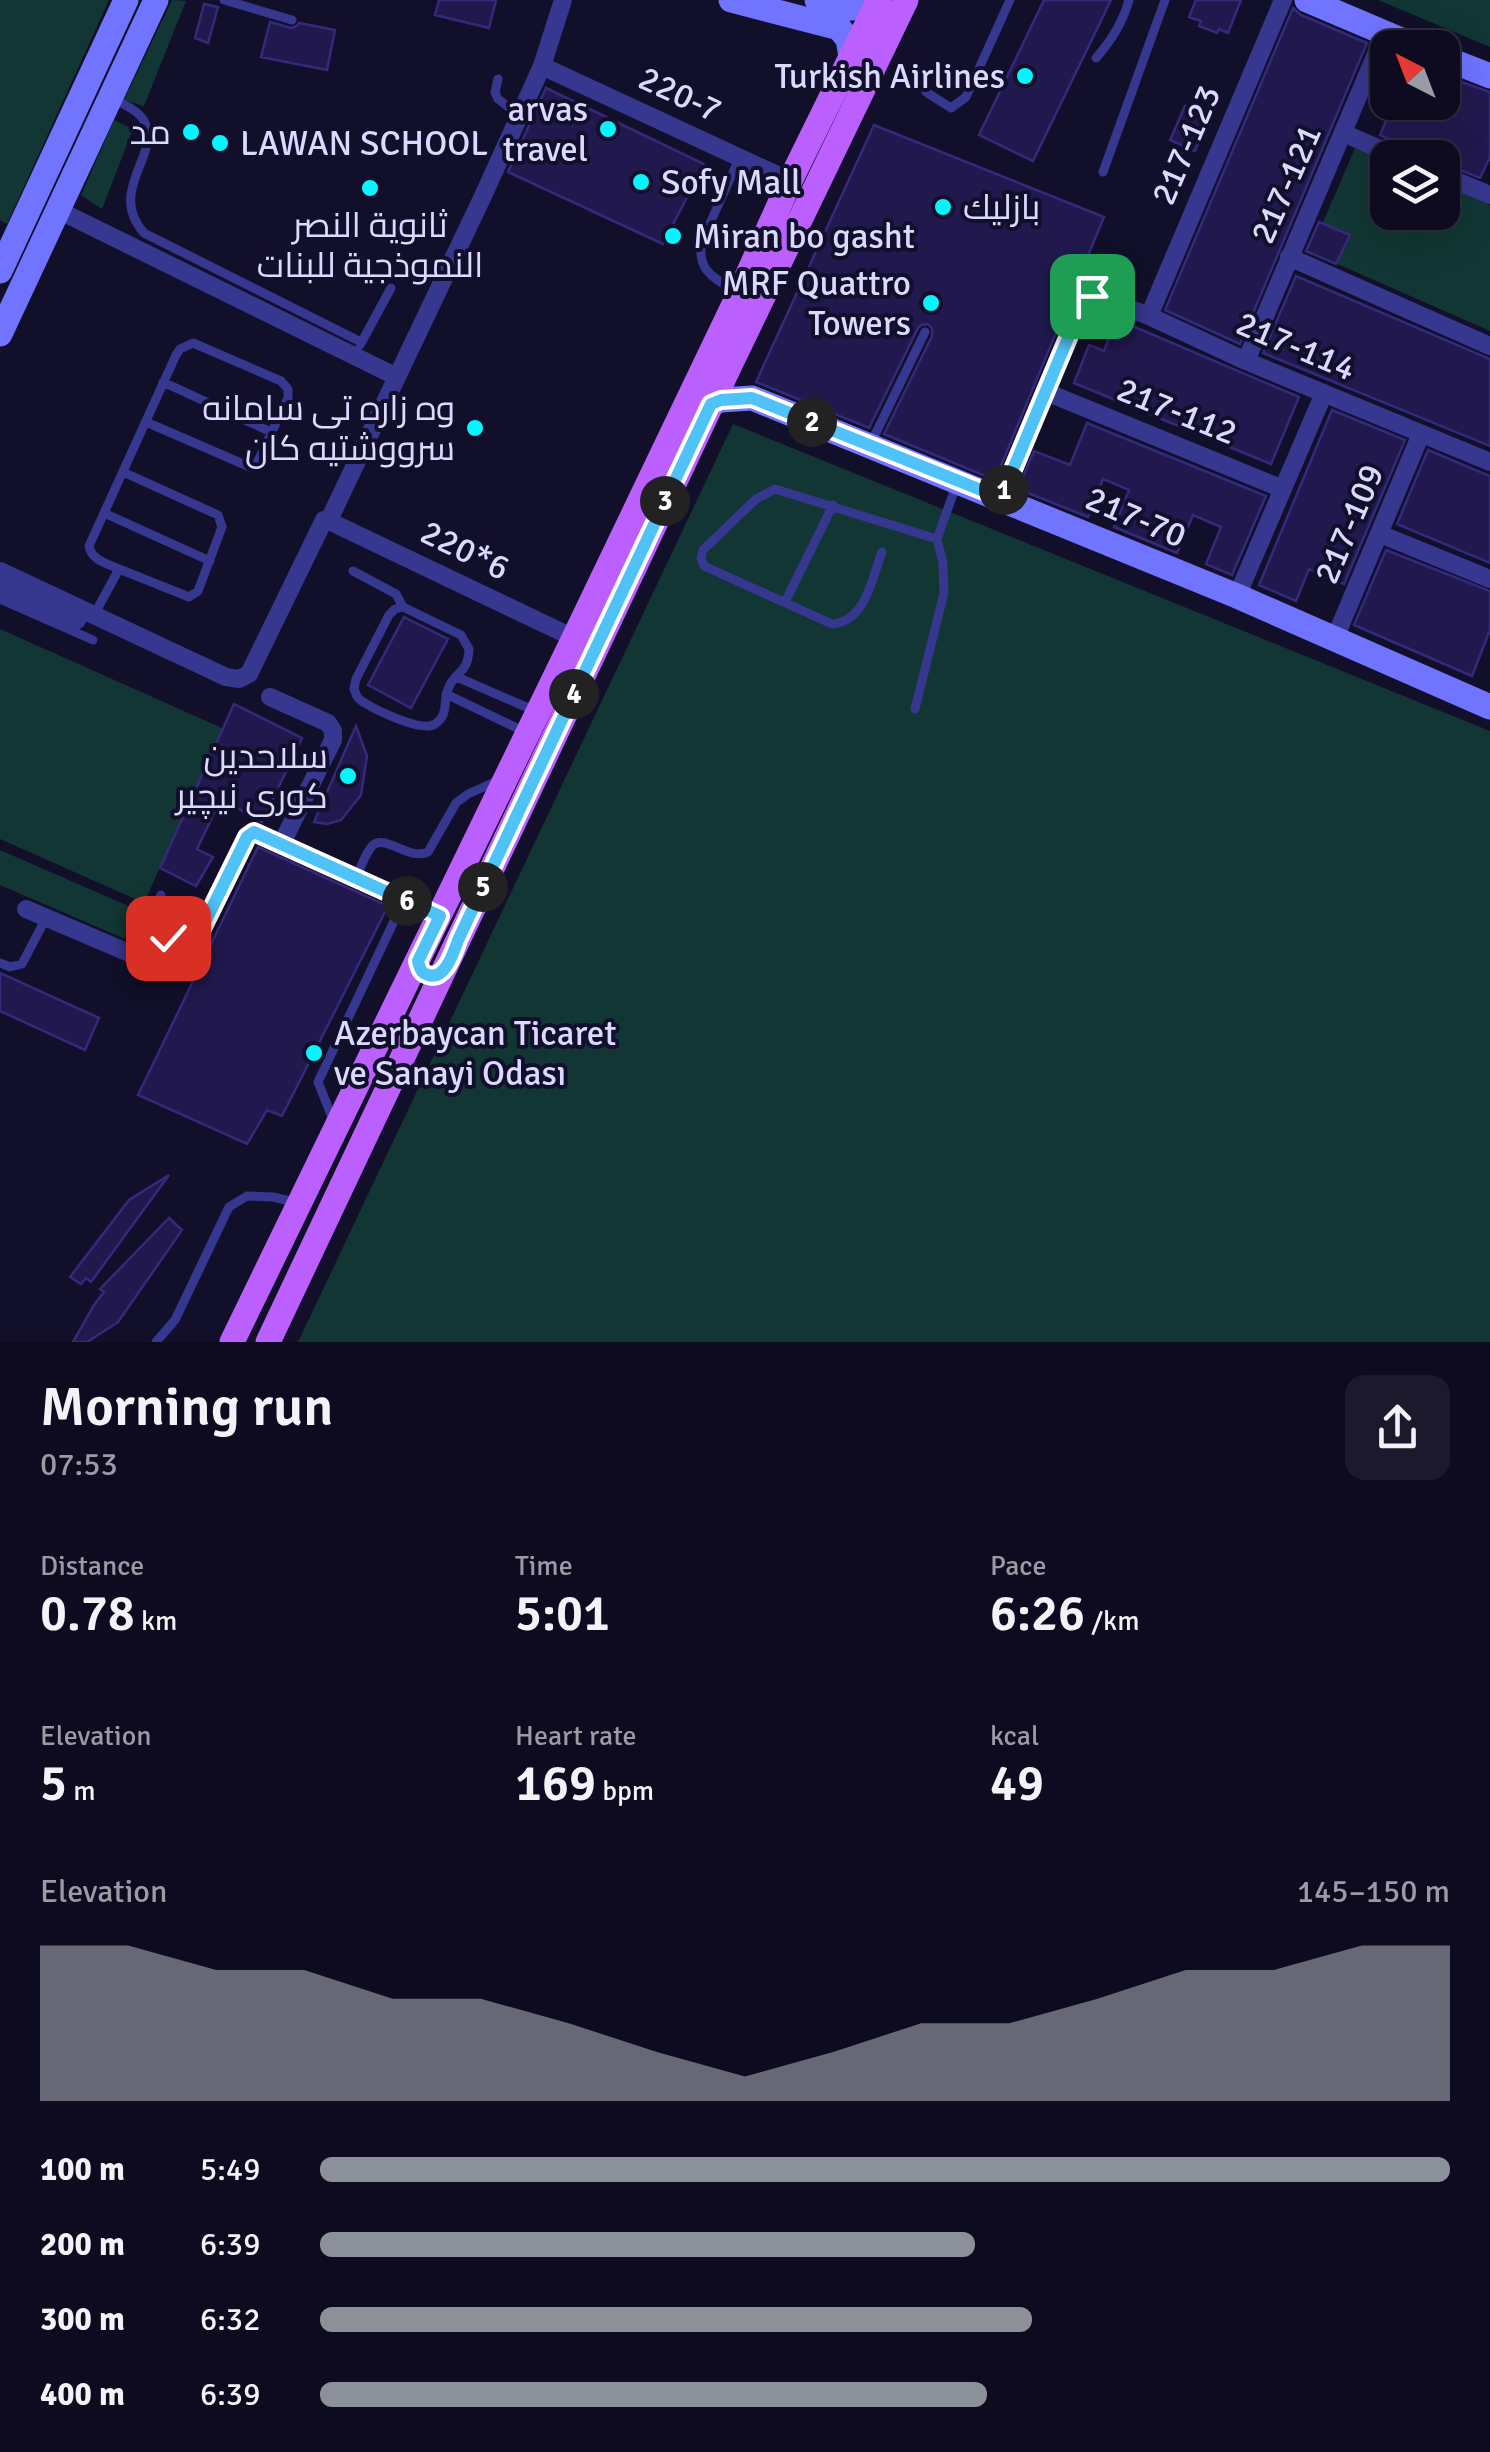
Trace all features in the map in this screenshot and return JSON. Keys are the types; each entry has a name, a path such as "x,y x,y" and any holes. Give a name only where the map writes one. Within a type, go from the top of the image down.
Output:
{"main road":[{"path":"232,1342 574,638 876,0"},
{"path":"268,1342 906,0"},
{"path":"420,956 419,966 425,974 434,976 446,966"}],"street":[{"path":"1,266 126,0"},
{"path":"0,334 156,0"},
{"path":"0,586 231,688 252,684 262,673 329,521 483,196 542,66 563,0"},
{"path":"731,0 858,9 876,0"},
{"name":"217-123","path":"1149,316 1283,0"},
{"path":"1307,0 1378,30"},
{"path":"828,6 848,40 851,57"},
{"path":"1460,64 1490,76"},
{"name":"220-7","path":"542,66 790,181"},
{"name":"217-121","path":"1246,361 1370,70"},
{"path":"1344,134 1370,145"},
{"path":"1460,182 1490,195"},
{"path":"58,210 357,349 397,377"},
{"path":"1289,257 1490,346"},
{"name":"217-114","path":"1046,392 1081,307 1092,296 1149,316 1246,361 1490,462"},
{"path":"732,361 734,372 752,398"},
{"path":"1001,498 1046,392"},
{"name":"217-112","path":"1046,392 1283,489"},
{"path":"1237,596 1324,392"},
{"path":"711,404 752,398"},
{"name":"217-70","path":"752,398 1237,596 1490,707"},
{"name":"217-109","path":"1335,638 1422,434"},
{"path":"0,571 236,679 252,670 329,521"},
{"name":"220*6","path":"329,521 574,638"},
{"path":"1380,534 1490,579"},
{"path":"270,698 328,723 333,730 332,740 282,843"},
{"path":"26,909 171,972 178,971 248,834 256,833 440,916"}],"lane":[{"path":"224,0 292,20"},
{"path":"926,92 951,108 966,97 1010,0"},
{"path":"1096,58 1126,14 1129,0"},
{"path":"1103,172 1165,0"},
{"path":"498,79 494,92 498,99 519,114"},
{"path":"111,98 144,118 148,132 130,195 131,215 144,233 357,349 391,288"},
{"path":"739,294 703,268 699,256 740,158"},
{"path":"870,446 926,332"},
{"path":"123,472 218,515 222,526 210,560 198,591 189,597 98,560 89,546 163,382 180,349 193,343 281,382 288,390 288,398 256,466 250,467 146,422"},
{"path":"163,382 272,432"},
{"path":"914,710 944,593 937,538 958,481"},
{"path":"882,552 860,610 850,619 832,624 704,566 701,558 703,550 756,499 775,489 937,538"},
{"path":"785,602 832,505"},
{"path":"104,512 210,560"},
{"path":"94,614 119,568"},
{"path":"353,571 396,594 402,607"},
{"path":"0,599 92,640"},
{"path":"402,607 461,635 469,656 457,677 446,694 442,717 424,727 362,701 356,694 356,679 395,608 402,607"},
{"path":"457,677 526,707 540,706"},
{"path":"446,694 526,733"},
{"path":"356,877 378,842 420,856 428,852 456,803 507,772"},
{"path":"156,965 168,938 151,924 150,918 161,895"},
{"path":"332,1117 318,1082 404,900"},
{"path":"0,963 10,968 22,964 46,918"},
{"path":"156,1342 176,1320 229,1207 247,1196 273,1196 299,1203"}],"green space":[{"path":"0,0 109,0 7,224 0,220"},
{"path":"172,0 186,1 144,106 124,100"},
{"path":"1378,0 1490,0 1490,47 1460,34 1460,30 1449,30"},
{"path":"114,120 133,129 102,209 81,195"},
{"path":"1356,146 1370,152 1370,230 1460,230 1460,192 1490,205 1490,331 1310,252"},
{"path":"733,424 1490,731 1490,1342 298,1342"},
{"path":"0,629 222,728 144,903 0,839"},
{"path":"0,850 133,908 125,939 0,885"}],"building":[{"path":"439,0 496,0 489,28 435,15"},
{"path":"1044,0 1111,0 1033,161 979,135"},
{"path":"1196,0 1241,0 1228,33 1199,26 1201,21 1189,17"},
{"path":"204,4 218,7 208,43 195,38"},
{"path":"1293,8 1367,43 1240,344 1165,310"},
{"path":"270,22 291,28 299,23 335,30 327,70 261,57"},
{"path":"1460,81 1490,92 1490,157 1480,178 1460,170 1460,140 1391,140 1380,135 1386,120 1460,120"},
{"path":"546,88 704,164 663,244 508,172"},
{"path":"1185,106 1210,117 1195,151 1170,140"},
{"name":"MRF Quattro Towers","path":"874,125 1104,217 995,480 884,434 932,336 928,324 918,328 869,428 756,382"},
{"path":"1319,222 1350,235 1336,264 1306,251"},
{"path":"1296,276 1490,359 1490,446 1263,353"},
{"path":"1116,319 1299,397 1271,464 1074,383 1089,345 1104,351"},
{"path":"1332,410 1405,440 1344,584 1309,569 1296,601 1259,585"},
{"path":"1087,423 1266,496 1232,575 1206,564 1221,527 1193,515 1177,553 1114,527 1129,490 1103,479 1088,517 1018,489 1034,451 1070,465"},
{"path":"1428,450 1490,476 1490,563 1397,524"},
{"path":"1386,550 1490,591 1490,630 1472,676 1354,625"},
{"path":"404,617 448,639 411,708 368,685"},
{"path":"234,704 302,738 262,822 221,799 197,849 213,857 196,886 160,868"},
{"path":"356,726 367,756 361,795 341,820 314,822"},
{"path":"258,847 388,906 282,1116 267,1110 247,1144 138,1095"},
{"path":"0,973 99,1018 85,1050 0,1011"},
{"path":"169,1175 91,1282 86,1278 81,1284 70,1277 129,1200"},
{"path":"169,1218 182,1230 118,1322 87,1342 73,1342 104,1292 100,1289"}],"place":[{"name":"Turkish Airlines","path":"1025,76"},
{"name":"arvas travel","path":"608,129"},
{"name":"مد","path":"191,132"},
{"name":"LAWAN SCHOOL","path":"220,143"},
{"name":"Sofy Mall","path":"641,182"},
{"name":"ثانوية النصر النموذجية للبنات","path":"370,188"},
{"name":"بازليك","path":"943,207"},
{"name":"Miran bo gasht","path":"673,236"},
{"name":"MRF Quattro Towers","path":"931,303"},
{"name":"وه زاره تى سامانه سرووشتيه كان","path":"475,428"},
{"name":"سلاحدین كوری نیچیر","path":"348,776"},
{"name":"Azerbaycan Ticaret ve Sanayi Odası","path":"314,1053"}],"route":[{"path":"168,938 156,965 178,971 248,834 254,832 440,916 418,961 425,974 439,974 711,404 752,398 1001,498 1081,307 1092,296"}]}
